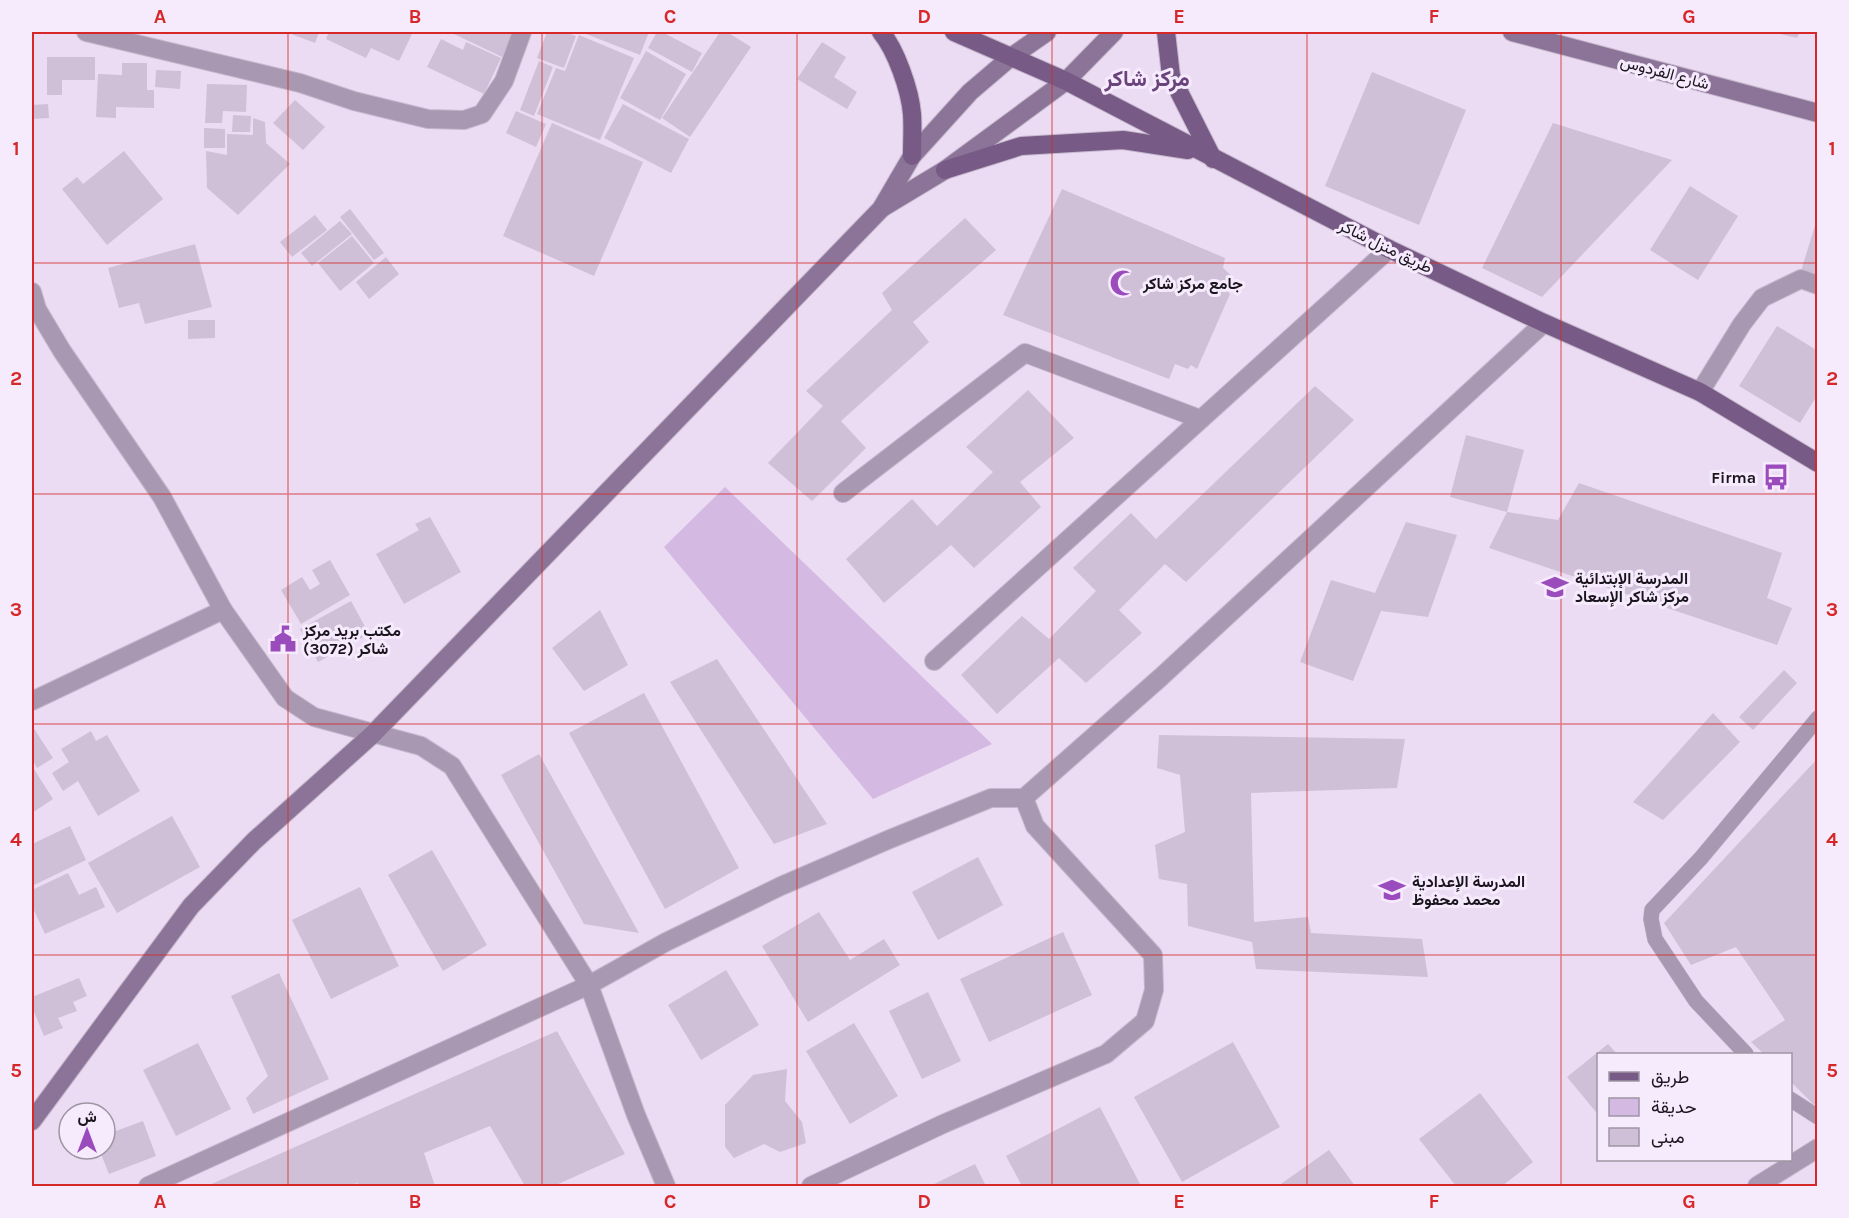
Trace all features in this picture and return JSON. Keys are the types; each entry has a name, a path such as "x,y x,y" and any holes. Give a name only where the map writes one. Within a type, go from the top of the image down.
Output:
{"main road":[{"path":"881,32 897,59 907,91 912,112 912,156"},
{"name":"طريق منزل شاكر","path":"954,32 1066,81 1389,249 1544,323 1700,392 1818,463"},
{"path":"32,1121 191,906 254,841 373,734 881,209 912,156 969,92 1011,57 1047,32"},
{"path":"881,209 945,170 1066,81 1114,32"},
{"path":"1166,32 1172,75 1207,155"},
{"name":"شارع الفردوس","path":"1512,32 1818,113"},
{"path":"945,170 1021,146 1066,142 1123,140 1207,155"}],"street":[{"path":"86,32 300,82 354,101 428,119 464,120 482,114 504,81 522,32"},
{"path":"934,661 1389,249"},
{"path":"1700,392 1742,324 1762,298 1801,279 1818,285"},
{"path":"32,292 38,309 62,351 162,497 223,610 285,698 314,717 421,746 452,766 589,985 636,1115 666,1186"},
{"path":"147,1186 589,985 666,942 781,886 991,798 1024,798 1161,677 1544,323"},
{"path":"843,493 1025,353 1200,419"},
{"path":"32,701 223,610"},
{"path":"811,1186 943,1124 1106,1054 1145,1021 1154,990 1153,955 1035,826 1024,798"},
{"path":"1757,1186 1818,1148"}],"lane":[{"path":"1745,1053 1696,1000 1655,939 1651,919 1652,910 1701,858 1818,718"},
{"path":"1792,1100 1818,1117"}],"green space":[{"path":"725,487 992,744 873,799 664,547"}],"building":[{"path":"286,32 319,32 315,43"},
{"path":"329,32 413,32 399,61 371,48 366,58 326,39"},
{"path":"455,32 514,32 502,57 454,34"},
{"path":"547,32 564,32 576,36 564,68 537,58"},
{"path":"581,32 649,32 640,55"},
{"path":"657,32 662,32 702,53 692,72 648,48"},
{"path":"720,32 727,32 751,47 690,137 662,118"},
{"path":"1771,32 1800,32 1797,38"},
{"path":"579,35 634,58 600,140 537,114 556,68 565,71"},
{"path":"441,39 463,50 466,42 501,58 484,94 427,67"},
{"path":"822,42 846,57 834,77 857,92 847,109 797,79"},
{"path":"646,51 686,74 660,120 620,98"},
{"path":"47,57 95,57 95,80 62,80 62,95 47,95"},
{"path":"539,61 553,67 534,116 520,110"},
{"path":"122,63 147,63 147,90 154,90 154,108 116,107 116,118 96,117 98,74 122,75"},
{"path":"156,70 181,71 180,89 155,87"},
{"path":"1372,72 1466,110 1419,225 1325,186"},
{"path":"207,84 247,85 246,112 223,111 222,123 205,123"},
{"path":"295,100 325,127 303,150 273,123"},
{"path":"48,104 49,118 32,119 32,105"},
{"path":"623,104 689,139 671,173 604,138"},
{"path":"516,111 546,124 536,147 506,133"},
{"path":"233,115 251,116 250,132 232,132"},
{"path":"253,118 265,122 266,143 290,164 238,215 207,188 206,151 227,155 227,134 253,135"},
{"path":"552,123 643,162 594,276 503,236"},
{"path":"1553,123 1672,160 1542,297 1482,268"},
{"path":"204,128 225,129 225,148 204,148"},
{"path":"124,151 163,199 107,245 62,189 77,177 83,184"},
{"path":"1690,186 1738,216 1698,280 1650,250"},
{"name":"جامع مركز شاكر","path":"1062,189 1225,258 1223,268 1232,276 1226,290 1230,294 1197,369 1191,365 1188,369 1175,364 1169,379 1003,315"},
{"path":"350,209 384,253 374,260 340,217"},
{"path":"315,215 327,230 292,257 280,242"},
{"path":"965,218 996,250 913,322 929,342 841,421 866,448 812,501 768,463 823,406 806,391 892,310 882,293"},
{"path":"1818,219 1818,277 1801,271"},
{"path":"340,221 352,234 312,266 301,253"},
{"path":"352,236 374,263 340,291 318,263"},
{"path":"195,244 212,307 145,324 139,303 119,308 108,268"},
{"path":"386,257 399,274 369,299 356,282"},
{"path":"188,320 215,320 215,338 188,339"},
{"path":"1777,326 1818,351 1818,394 1800,423 1739,386"},
{"path":"1315,386 1354,420 1186,582 1165,564 1119,610 1142,633 1086,683 1059,658 997,714 961,675 1022,616 1049,639 1096,591 1073,568 1131,513 1156,539"},
{"path":"1028,390 1074,438 1020,482 1041,507 974,568 951,545 884,603 846,559 912,499 937,526 993,472 966,447"},
{"path":"1466,435 1524,450 1507,512 1450,497"},
{"path":"1579,483 1782,553 1767,598 1792,608 1777,645 1489,548 1507,512 1558,520"},
{"path":"430,517 461,572 404,604 376,554 419,530 415,524"},
{"path":"1406,522 1457,535 1428,617 1381,611 1353,681 1300,662 1331,580 1375,593"},
{"path":"330,560 350,595 301,624 281,590 302,577 310,590 320,584 312,570"},
{"path":"351,601 369,634 318,662 300,629"},
{"path":"600,610 628,665 584,691 552,648"},
{"path":"717,659 827,824 774,844 670,682"},
{"path":"1784,670 1797,683 1753,730 1739,717"},
{"path":"644,693 739,868 665,909 569,733"},
{"path":"1713,713 1740,742 1663,820 1633,802"},
{"path":"33,727 53,758 37,768 32,759"},
{"path":"91,731 96,741 107,735 140,791 98,816 78,781 63,791 52,773 69,762 61,749"},
{"path":"1159,735 1405,739 1397,788 1251,793 1254,922 1308,917 1311,933 1422,939 1428,977 1256,969 1252,942 1188,926 1187,884 1159,879 1155,845 1185,832 1180,775 1157,768"},
{"path":"539,754 639,933 584,924 501,775"},
{"path":"1818,758 1818,1102 1814,1105 1792,1083 1792,1053 1763,1053 1751,1042 1785,1020 1736,947 1691,965 1664,923"},
{"path":"32,766 53,799 32,813"},
{"path":"172,816 200,867 117,913 88,863"},
{"path":"70,826 86,860 32,886 32,844"},
{"path":"432,850 487,945 443,971 388,875"},
{"path":"978,857 1003,905 938,940 912,892"},
{"path":"68,873 79,895 96,887 105,907 45,934 32,906 32,890"},
{"path":"360,887 399,966 331,999 292,920"},
{"path":"819,912 850,960 884,939 900,965 808,1022 762,946"},
{"path":"1063,932 1092,995 989,1042 960,979"},
{"path":"726,970 759,1025 701,1060 668,1005"},
{"path":"279,973 329,1079 253,1114 246,1098 268,1076 231,996"},
{"path":"79,978 87,996 73,1002 77,1011 58,1018 63,1028 44,1036 32,1007 32,997"},
{"path":"928,992 961,1061 922,1079 889,1011"},
{"path":"854,1023 898,1096 850,1124 806,1051"},
{"path":"557,1031 625,1154 554,1186 525,1186 490,1126 424,1153 435,1186 360,1186 357,1183 350,1186 207,1186"},
{"path":"1233,1042 1280,1127 1182,1182 1134,1097"},
{"path":"198,1043 231,1109 176,1136 143,1070"},
{"path":"1608,1044 1616,1053 1597,1053 1596,1112 1567,1077"},
{"path":"787,1069 785,1101 802,1122 806,1143 780,1152 764,1144 734,1158 725,1147 725,1105 753,1075"},
{"path":"1480,1093 1533,1162 1502,1186 1456,1186 1419,1139"},
{"path":"1100,1107 1141,1186 1022,1186 1006,1156"},
{"path":"143,1121 156,1156 109,1174 104,1161 117,1161 117,1131"},
{"path":"1329,1150 1355,1186 1278,1186"},
{"path":"975,1164 986,1186 930,1186"}],"place":[{"name":"جامع مركز شاكر","path":"1123,283"},
{"name":"Firma","path":"1776,477"},
{"name":"المدرسة الإبتدائية مركز شاكر الإسعاد","path":"1555,587"},
{"name":"مكتب بريد مركز شاكر (3072)","path":"283,639"},
{"name":"المدرسة الإعدادية محمد محفوظ","path":"1392,890"}],"district":[{"name":"مركز شاكر","path":"1147,78"}]}
